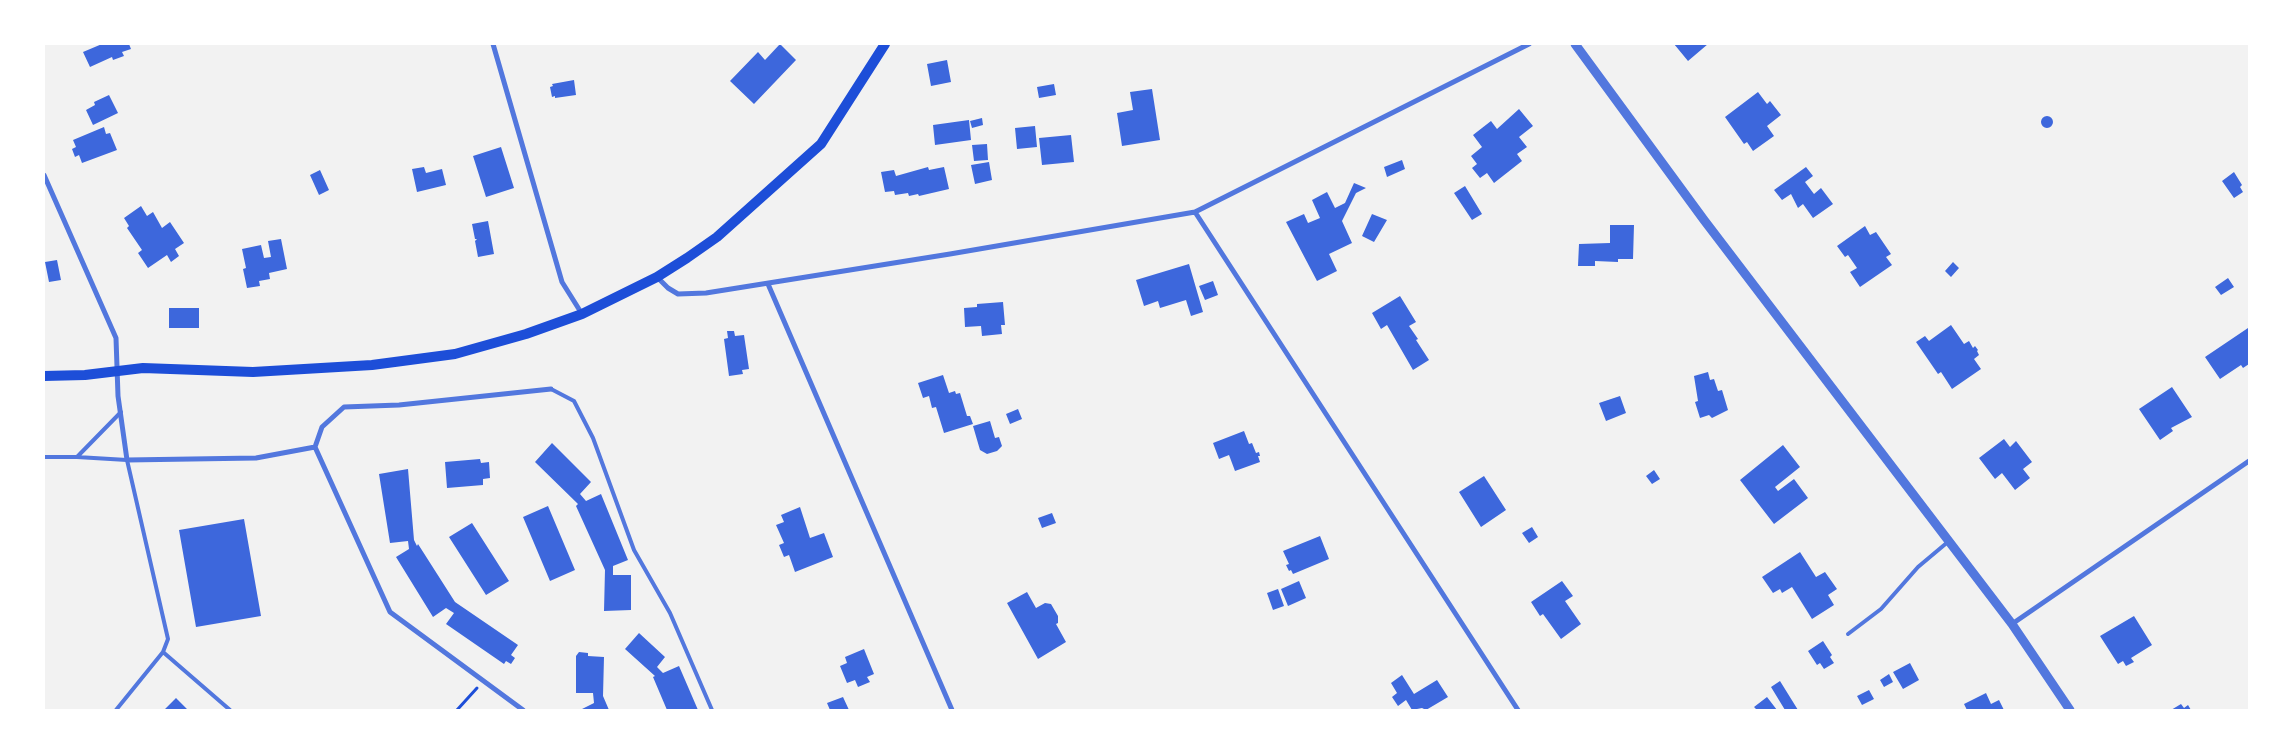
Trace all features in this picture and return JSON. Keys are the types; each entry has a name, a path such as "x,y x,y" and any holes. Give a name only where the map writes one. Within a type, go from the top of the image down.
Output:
{"main road":[{"path":"44,376 85,375 143,368 253,372 372,366 455,354 526,334 582,314 657,277 717,237 821,144 885,44"}],"street":[{"path":"493,44 562,282 582,314"},
{"path":"657,277 678,294 706,293 1195,212 1529,44"},
{"path":"1575,44 1704,220 2012,624 2070,710"},
{"path":"44,175 116,338 118,396 127,460 256,458 315,447"},
{"path":"1195,212 1518,710"},
{"path":"768,284 952,710"},
{"path":"524,710 390,612 315,447 322,427 344,407 399,405 551,389"},
{"path":"2012,624 2249,460"}],"lane":[{"path":"551,389 574,401 592,438 634,550 670,613 712,710"},
{"path":"77,457 121,412"},
{"path":"44,457 127,460 168,639 164,652 116,710"},
{"path":"1848,634 1881,609 1918,567 1949,542"},
{"path":"164,652 230,710"}],"path":[{"path":"458,710 484,681"}],"building":[{"path":"102,44 129,44 131,49 122,52 124,56 113,60 112,57 90,67 83,52"},
{"path":"780,44 796,60 754,104 730,81 758,52 765,60"},
{"path":"1674,44 1708,44 1688,61"},
{"path":"947,60 951,82 931,86 927,64"},
{"path":"574,80 576,95 552,97 550,87 553,86 552,84"},
{"path":"1054,84 1056,95 1039,98 1037,87"},
{"path":"1152,89 1160,140 1122,146 1117,113 1133,110 1130,92"},
{"path":"1758,92 1767,104 1770,101 1781,115 1767,126 1774,136 1753,151 1747,142 1744,144 1725,117"},
{"path":"109,95 118,113 93,125 86,110 95,105 94,102"},
{"path":"1519,109 1533,126 1519,137 1527,147 1517,154 1522,161 1494,183 1487,173 1480,178 1472,168 1477,164 1471,156 1482,147 1473,135 1491,121 1497,129"},
{"path":"2047,116 2053,122 2047,128 2041,122"},
{"path":"982,118 983,125 972,128 970,121"},
{"path":"969,120 971,140 935,145 933,125"},
{"path":"1035,126 1037,147 1017,149 1015,128"},
{"path":"104,127 106,134 110,133 117,150 82,163 79,155 75,157 72,149 76,147 73,140"},
{"path":"1071,135 1074,162 1042,165 1039,138"},
{"path":"987,144 988,160 974,161 972,145"},
{"path":"501,147 514,188 486,197 473,156"},
{"path":"1402,160 1405,169 1387,177 1384,167"},
{"path":"989,162 992,180 975,184 971,165"},
{"path":"424,167 426,173 442,169 446,185 417,192 412,169"},
{"path":"928,167 929,170 944,167 949,189 919,196 918,194 909,196 908,193 895,195 894,191 885,192 881,172 894,170 896,176"},
{"path":"1806,167 1813,176 1805,182 1814,194 1821,188 1833,204 1813,218 1803,204 1798,208 1791,194 1782,200 1774,190"},
{"path":"320,170 329,190 319,195 310,175"},
{"path":"2234,172 2242,185 2240,187 2243,192 2234,198 2222,181"},
{"path":"1354,183 1366,188 1356,193 1342,221 1352,243 1329,254 1337,271 1317,281 1286,222 1304,214 1308,223 1320,218 1312,200 1327,192 1335,208 1345,203"},
{"path":"1465,186 1482,214 1472,220 1454,193"},
{"path":"141,206 147,216 153,212 162,228 170,222 184,243 175,249 179,256 171,262 167,255 148,268 138,253 142,250 127,228 129,226 124,218"},
{"path":"1372,214 1387,220 1374,242 1362,236"},
{"path":"488,221 494,254 478,257 475,241 477,239 475,239 472,224"},
{"path":"1610,225 1634,225 1633,259 1618,259 1618,262 1595,261 1595,266 1578,266 1579,244 1610,243"},
{"path":"1865,226 1870,235 1876,232 1891,254 1886,257 1892,265 1860,287 1850,272 1857,268 1848,255 1845,257 1837,246"},
{"path":"281,239 287,269 269,273 270,279 259,281 260,286 247,288 243,269 246,268 242,249 261,245 264,258 271,257 268,241"},
{"path":"57,260 61,280 49,282 45,262"},
{"path":"1953,262 1959,268 1951,277 1945,271"},
{"path":"1189,264 1203,312 1191,316 1186,300 1160,308 1158,301 1144,306 1136,280"},
{"path":"2228,278 2234,287 2221,295 2215,287"},
{"path":"1213,281 1218,295 1205,300 1199,286"},
{"path":"1400,296 1416,322 1409,326 1429,360 1413,370 1387,325 1381,329 1372,313"},
{"path":"1003,302 1005,325 1001,325 1002,334 982,336 981,326 965,327 964,308 977,307 977,304"},
{"path":"169,308 199,308 199,328 169,328"},
{"path":"1951,325 1964,344 1969,341 1973,348 1975,346 1978,350 1979,355 1974,359 1981,369 1952,389 1941,372 1938,374 1916,342 1925,336 1929,341"},
{"path":"2248,328 2249,364 2243,368 2241,365 2220,379 2205,357"},
{"path":"727,331 734,331 735,336 744,335 749,369 742,370 743,374 729,376 724,339 728,338"},
{"path":"1708,372 1710,380 1714,379 1718,391 1722,390 1728,410 1712,418 1709,415 1700,418 1695,402 1698,401 1694,376"},
{"path":"943,375 949,393 955,391 956,394 960,393 967,416 970,416 973,424 944,433 936,407 932,408 929,396 923,398 918,383"},
{"path":"2172,387 2192,417 2171,428 2173,431 2160,440 2139,409"},
{"path":"1620,396 1626,413 1606,421 1599,403"},
{"path":"1018,409 1022,419 1010,424 1006,414"},
{"path":"990,421 995,438 999,437 1002,446 997,451 987,454 980,450 973,426"},
{"path":"1244,431 1249,444 1252,443 1256,453 1259,452 1260,462 1235,471 1229,455 1219,459 1213,443"},
{"path":"2004,439 2010,447 2016,441 2032,462 2023,469 2030,478 2015,490 2002,473 1995,479 1979,458"},
{"path":"552,443 591,482 580,494 586,501 601,494 628,560 613,566 613,575 631,575 631,610 604,611 605,570 576,506 578,504 535,462"},
{"path":"1783,445 1800,467 1775,487 1778,491 1794,479 1808,498 1774,524 1740,480"},
{"path":"480,459 481,463 489,462 490,478 483,479 483,485 447,488 445,462"},
{"path":"408,469 414,540 417,546 418,544 455,602 518,645 511,655 515,658 511,664 506,661 504,664 446,624 454,613 446,608 433,617 396,557 409,549 408,541 390,543 379,474"},
{"path":"1654,470 1660,479 1652,484 1646,476"},
{"path":"1484,476 1506,510 1481,527 1459,492"},
{"path":"548,506 575,570 550,581 523,517"},
{"path":"800,507 810,538 824,533 833,557 795,572 789,555 784,557 779,545 784,543 776,525 784,522 781,515"},
{"path":"1052,513 1056,523 1042,528 1038,518"},
{"path":"244,519 261,616 196,627 179,530"},
{"path":"472,523 509,581 486,595 449,537"},
{"path":"1532,527 1538,537 1529,543 1522,533"},
{"path":"1320,536 1329,559 1293,574 1291,570 1289,571 1286,565 1289,564 1283,551"},
{"path":"1800,552 1816,577 1825,572 1837,589 1828,595 1834,605 1812,619 1792,587 1782,593 1780,589 1773,593 1762,577"},
{"path":"1299,581 1306,598 1288,606 1281,589"},
{"path":"1562,581 1573,596 1565,601 1581,624 1561,639 1543,614 1540,616 1531,602"},
{"path":"1278,589 1284,606 1273,610 1267,593"},
{"path":"1027,592 1036,608 1045,603 1051,604 1058,616 1058,623 1056,624 1066,642 1038,659 1007,603"},
{"path":"2134,616 2152,645 2131,658 2134,662 2126,666 2123,661 2118,664 2100,636"},
{"path":"639,633 665,657 657,667 663,673 679,666 698,710 667,710 653,677 655,676 625,649"},
{"path":"1823,641 1832,655 1830,657 1834,663 1824,669 1820,663 1817,665 1808,651"},
{"path":"864,649 874,674 867,677 870,682 858,687 855,680 847,683 840,666 847,663 845,657"},
{"path":"579,652 588,653 588,656 604,657 603,696 609,710 580,710 594,703 593,693 576,693 576,656"},
{"path":"1910,663 1919,680 1903,689 1893,672"},
{"path":"1889,674 1893,682 1884,687 1880,680"},
{"path":"1402,675 1414,694 1437,680 1448,697 1426,710 1422,708 1412,710 1406,700 1398,706 1392,697 1397,693 1391,683"},
{"path":"1780,681 1798,710 1785,710 1771,687"},
{"path":"1869,690 1874,699 1862,705 1857,696"},
{"path":"1986,693 1991,704 1999,700 2004,710 1967,710 1964,704"},
{"path":"843,697 849,710 830,710 827,703"},
{"path":"1767,697 1777,710 1757,710 1754,707"},
{"path":"176,698 188,710 164,710"},
{"path":"2181,704 2184,708 2188,705 2191,710 2171,710"}]}
